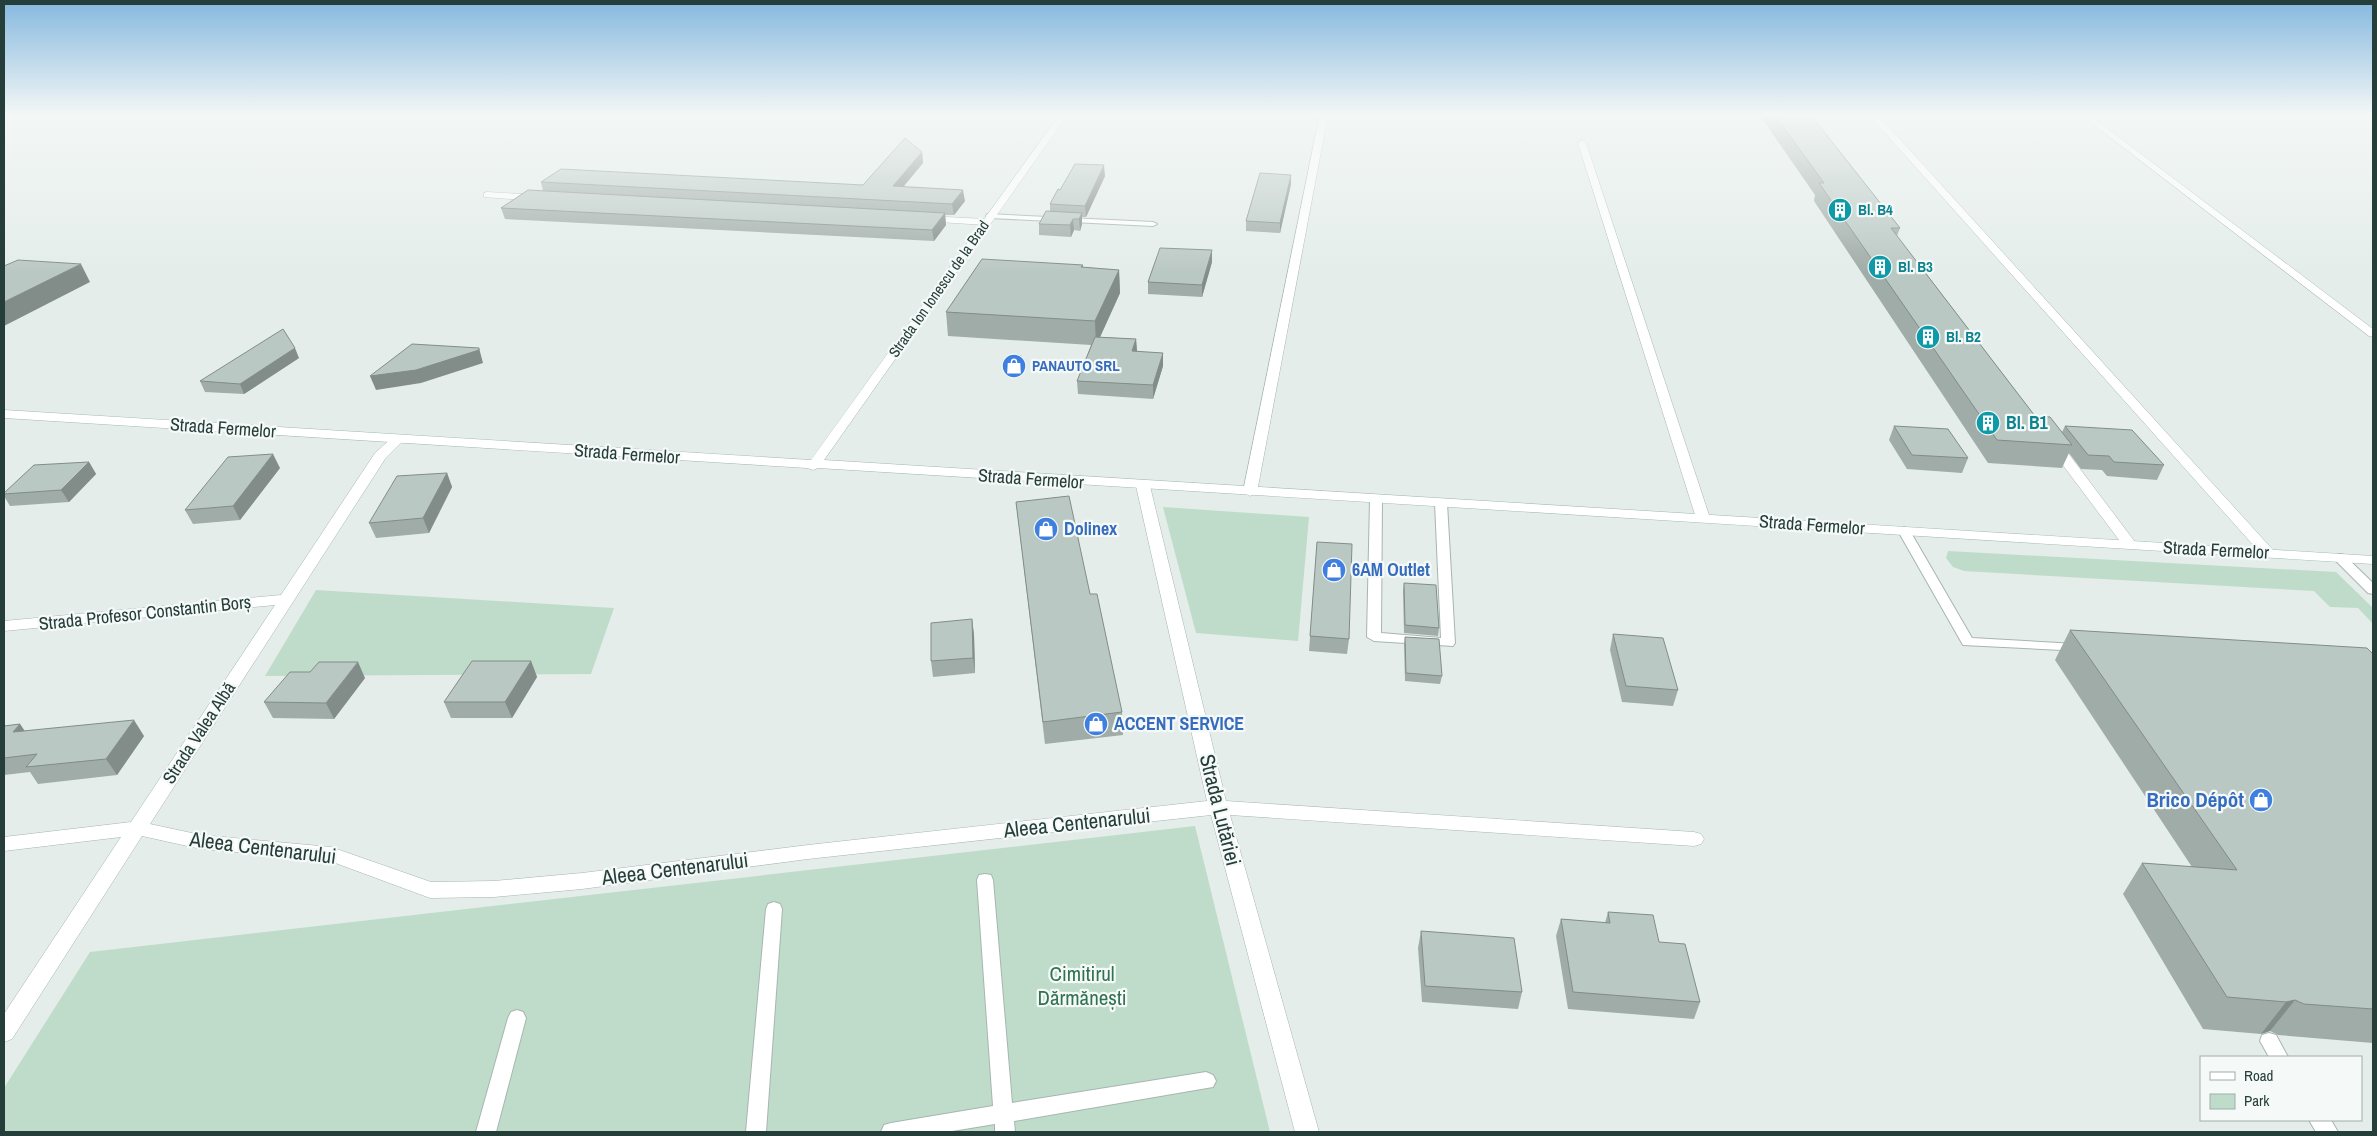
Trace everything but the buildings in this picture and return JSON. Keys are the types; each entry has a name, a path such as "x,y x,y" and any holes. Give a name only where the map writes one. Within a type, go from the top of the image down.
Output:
{"street":[{"name":"Strada Ion Ionescu de la Brad","path":"813,466 1026,167"},
{"path":"1250,492 1314,167"},
{"path":"1590,167 1703,518"},
{"path":"1921,167 2268,553"},
{"path":"2154,167 2373,334"},
{"path":"487,195 546,198"},
{"path":"917,219 988,219"},
{"name":"Strada Fermelor","path":"4,414 813,466 1703,518 2373,560"},
{"path":"2049,438 2130,545"},
{"name":"Strada Valea Albă","path":"4,1032 380,456 399,439"},
{"name":"Strada Lutăriei","path":"1143,486 1218,807 1307,1132"},
{"name":"Strada Profesor Constantin Borș","path":"4,626 286,599"},
{"name":"Aleea Centenarului","path":"4,844 138,828 201,842 330,854 430,890 494,890 582,882 808,852 1218,807 1694,839"}],"lane":[{"path":"988,219 1153,224"},
{"path":"1376,500 1374,637 1448,643 1441,503"},
{"path":"1904,531 1968,642 2087,648"},
{"path":"2340,558 2373,590"},
{"path":"986,880 1005,1123"},
{"path":"756,1132 774,910"},
{"path":"486,1132 517,1018"},
{"path":"2269,1041 2278,1056"},
{"path":"890,1132 1005,1123 1206,1081"},
{"path":"2321,1121 2328,1132"}],"green space":[{"path":"1163,507 1309,517 1298,641 1196,633"},
{"path":"1948,551 2336,572 2373,608 2373,624 2358,608 2330,607 2314,591 1964,571 1953,567 1946,558"},
{"path":"316,590 614,608 591,674 265,676"},
{"name":"Cimitirul Dărmănești","path":"1195,826 1270,1132 4,1132 4,1088 90,952"}],"place":[{"name":"Bl. B4","path":"1840,210"},
{"name":"Bl. B3","path":"1880,267"},
{"name":"Bl. B2","path":"1928,337"},
{"name":"PANAUTO SRL","path":"1014,366"},
{"name":"Bl. B1","path":"1988,423"},
{"name":"Dolinex","path":"1046,529"},
{"name":"6AM Outlet","path":"1334,570"},
{"name":"ACCENT SERVICE","path":"1096,724"},
{"name":"Brico Dépôt","path":"2261,800"}]}
